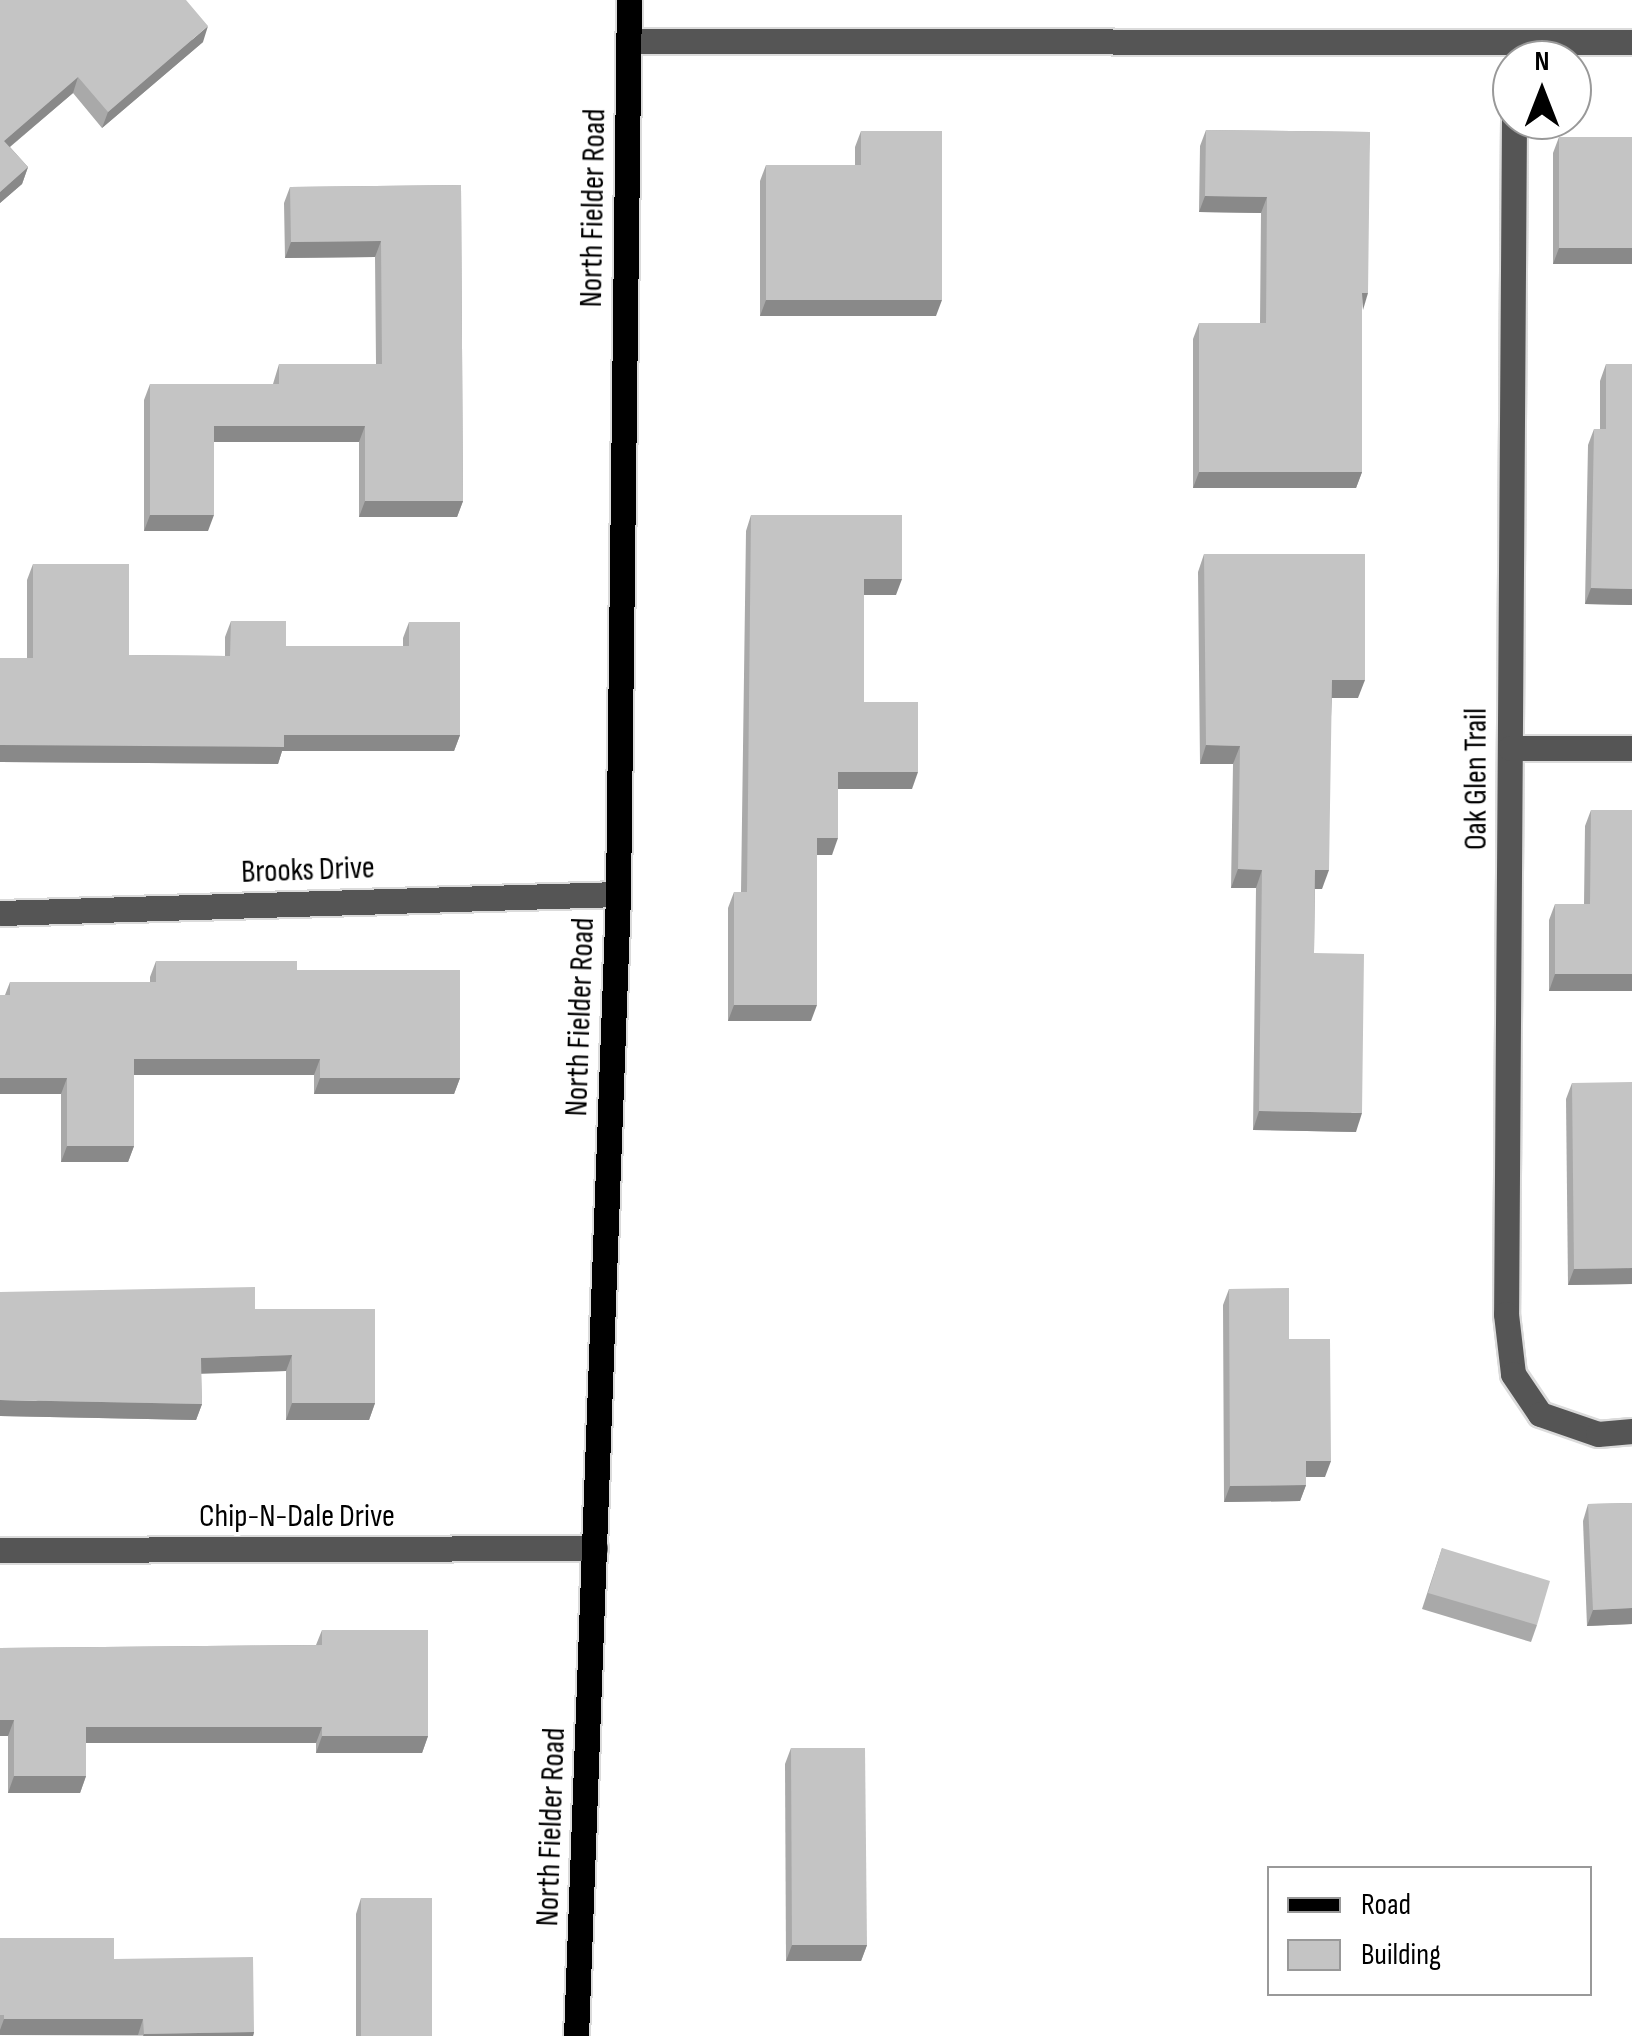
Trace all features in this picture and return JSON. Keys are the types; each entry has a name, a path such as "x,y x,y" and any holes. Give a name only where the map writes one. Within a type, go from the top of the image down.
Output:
{"main road":[{"name":"North Fielder Road","path":"576,2036 618,894 629,0"}],"street":[{"path":"629,41 1492,51"},
{"path":"1592,45 1632,42"},
{"name":"Oak Glen Trail","path":"1514,140 1506,1314 1513,1374 1540,1414 1598,1434 1632,1431"},
{"path":"1510,748 1632,748"},
{"name":"Brooks Drive","path":"0,913 618,894"},
{"name":"Chip-N-Dale Drive","path":"0,1550 594,1548"}],"building":[{"path":"0,0 186,0 208,26 108,112 78,77 4,141 28,167 0,192"},
{"path":"1206,130 1370,132 1368,293 1362,293 1362,472 1199,472 1199,323 1266,323 1267,197 1205,196"},
{"path":"861,131 942,131 942,300 766,300 766,165 861,165"},
{"path":"1632,137 1632,248 1559,248 1559,140"},
{"path":"461,185 463,501 365,501 365,426 214,426 214,515 150,515 150,384 279,384 279,364 382,364 381,241 291,242 290,187"},
{"path":"1606,364 1632,364 1632,589 1591,588 1594,429 1606,429"},
{"path":"751,515 902,515 902,579 864,579 864,702 918,702 918,772 838,772 838,838 817,838 817,1005 734,1005 734,892 747,892"},
{"path":"1204,554 1365,554 1365,680 1332,680 1329,870 1315,870 1314,953 1364,954 1362,1113 1259,1111 1262,870 1238,869 1240,746 1206,745"},
{"path":"33,564 129,564 129,655 230,656 231,621 286,621 286,646 409,646 409,622 460,622 460,735 284,735 284,747 0,745 0,658 33,658"},
{"path":"1591,810 1632,810 1632,974 1555,974 1555,904 1590,904"},
{"path":"156,961 297,961 297,970 460,970 460,1078 320,1078 320,1059 134,1059 134,1146 67,1146 67,1078 0,1078 0,995 10,995 10,982 156,982"},
{"path":"1632,1082 1632,1268 1574,1269 1572,1083"},
{"path":"255,1287 255,1309 375,1309 375,1403 292,1403 292,1355 201,1358 202,1404 0,1400 0,1292"},
{"path":"1289,1288 1289,1339 1330,1339 1331,1461 1306,1461 1306,1485 1230,1486 1229,1289"},
{"path":"1632,1503 1632,1608 1593,1610 1588,1504"},
{"path":"1442,1548 1550,1581 1537,1625 1428,1593"},
{"path":"322,1630 428,1630 428,1736 322,1736 322,1727 86,1727 86,1776 14,1776 14,1720 0,1720 0,1648 322,1645"},
{"path":"791,1748 865,1748 867,1945 792,1945"},
{"path":"361,1898 432,1898 432,2036 361,2036"},
{"path":"0,1938 114,1938 114,1959 253,1957 254,2032 144,2034 143,2019 4,2019 0,2015"}]}
